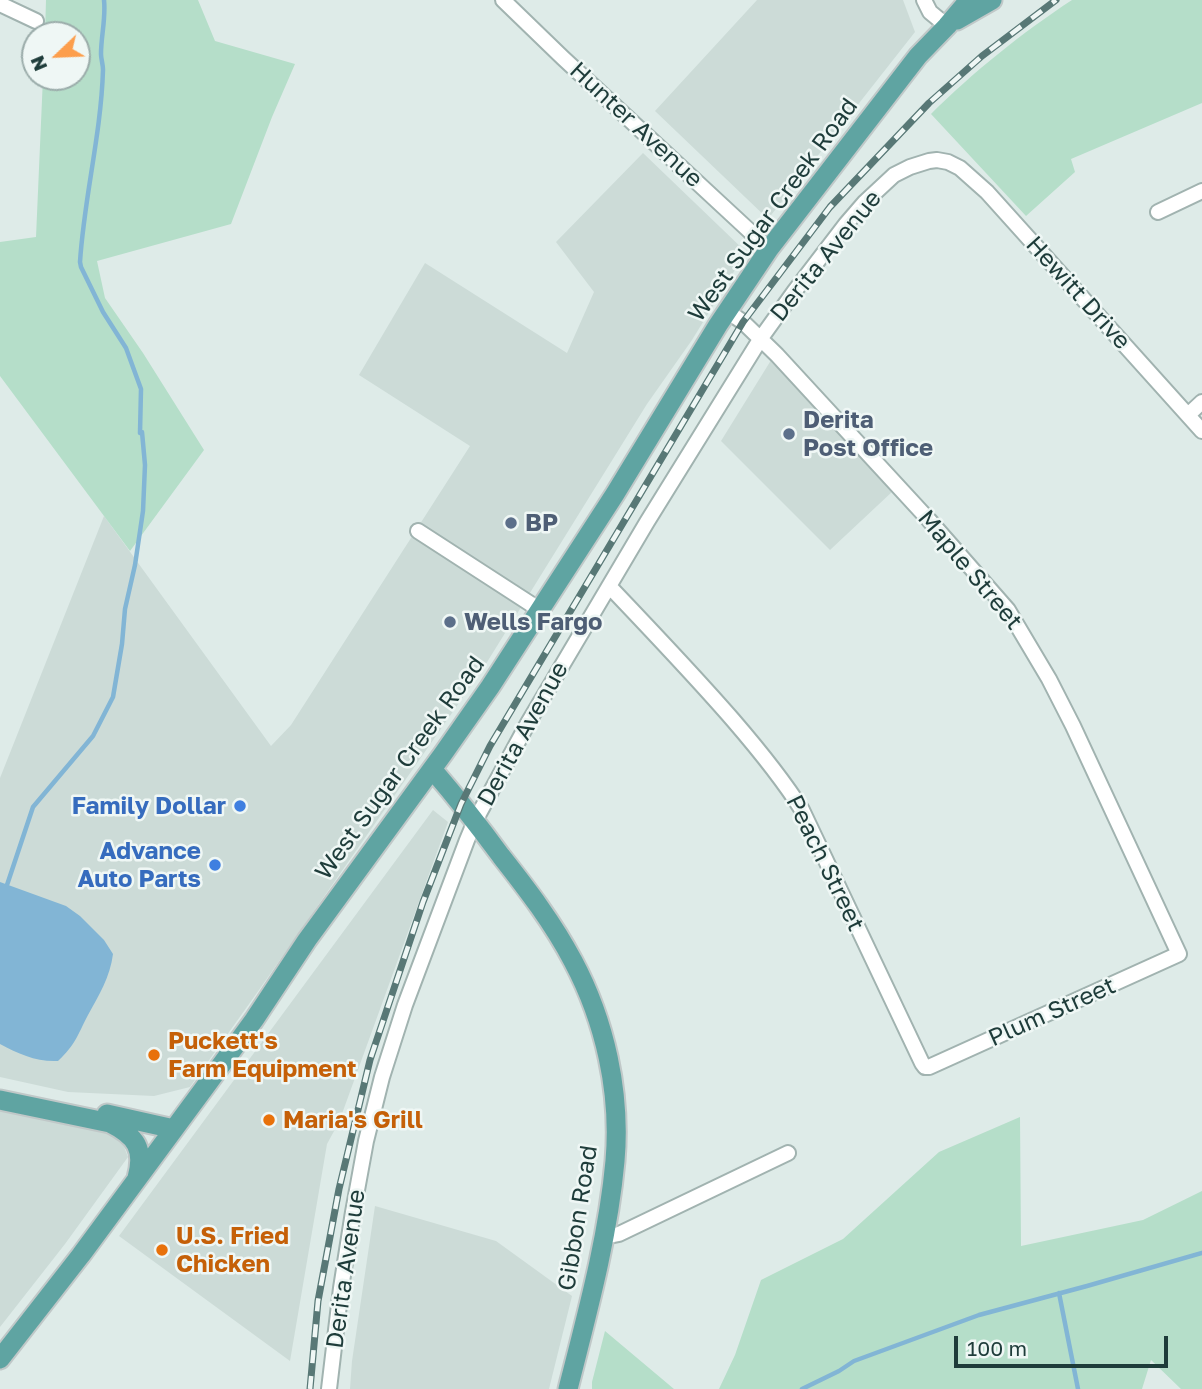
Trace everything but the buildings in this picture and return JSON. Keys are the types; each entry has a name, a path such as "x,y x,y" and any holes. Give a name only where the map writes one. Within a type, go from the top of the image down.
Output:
{"main road":[{"name":"West Sugar Creek Road","path":"0,1359 254,1020 307,940 490,687 615,494 727,311 769,249 918,56 969,0"},
{"name":"West Sugar Creek Road","path":"947,26 992,0"},
{"name":"Gibbon Road","path":"432,769 524,885 562,942 583,982 606,1047 615,1115 615,1158 604,1237 568,1389"},
{"path":"0,1091 174,1129"},
{"path":"0,1100 110,1123 125,1131 133,1138 138,1149 141,1164 137,1179"}],"street":[{"name":"Hunter Avenue","path":"503,0 769,249"},
{"path":"924,0 930,12 947,26"},
{"path":"0,5 36,21"},
{"name":"Derita Avenue","path":"329,1389 353,1212 366,1141 382,1077 412,984 475,821 528,723 609,586 761,338 831,242 881,185 910,167 929,161 948,162"},
{"name":"Hewitt Drive","path":"948,162 960,168 987,192 1202,431"},
{"path":"1158,212 1202,191"},
{"name":"Maple Street","path":"727,311 761,338 1008,610 1073,726 1179,954"},
{"path":"1188,415 1202,402"},
{"path":"418,531 540,610"},
{"name":"Peach Street","path":"609,586 722,708 787,786 802,810 925,1067"},
{"name":"Plum Street","path":"925,1067 1179,954"},
{"path":"604,1237 619,1234 788,1153"}],"shaded area":[{"path":"757,0 903,0 915,32 768,219 655,111"},
{"path":"643,153 746,252 692,340 647,404 484,667 190,1087 154,1096 68,1092 0,1077 0,778 104,516 271,746 291,725 470,446 359,375 425,263 567,353 594,292 556,242"},
{"path":"773,357 893,491 830,550 721,441"},
{"path":"433,810 448,822 339,1122 327,1144 290,1361 119,1236"},
{"path":"0,1108 111,1133 121,1139 128,1157 0,1327"},
{"path":"375,1206 496,1241 572,1296 549,1389 350,1389"}],"green space":[{"path":"46,0 198,0 215,41 295,64 231,224 97,261 105,298 204,450 130,551 0,376 0,242 36,237 42,91 91,91 91,21 45,21"},
{"path":"1072,0 1202,0 1202,103 1071,159 1075,172 1026,216 931,114 998,54"},
{"path":"1020,1117 1021,1246 1143,1220 1202,1191 1202,1389 1181,1389 1151,1360 1142,1389 719,1389 735,1355 761,1280 843,1239 939,1152"},
{"path":"605,1331 674,1389 592,1389"}],"water":[{"path":"0,882 66,906 104,940 113,954 100,993 76,1040 58,1061 28,1057 0,1044"}],"waterway":[{"path":"7,885 33,807 93,736 113,697 125,609 143,511 145,465 142,432 140,433 141,389 126,348 103,312 80,262 102,94 104,0"},
{"path":"802,1389 854,1361 979,1315 1202,1253"},
{"path":"1059,1293 1078,1389"}],"railway":[{"path":"310,1389 318,1301 339,1189 370,1060 423,902 461,804 490,746 743,322 830,207 929,103 982,56 1056,0"}],"place":[{"name":"Derita Post Office","path":"789,434"},
{"name":"BP","path":"511,523"},
{"name":"Wells Fargo","path":"450,622"},
{"name":"Family Dollar","path":"240,806"},
{"name":"Advance Auto Parts","path":"215,865"},
{"name":"Puckett's Farm Equipment","path":"154,1055"},
{"name":"Maria's Grill","path":"269,1120"},
{"name":"U.S. Fried Chicken","path":"162,1250"}]}
